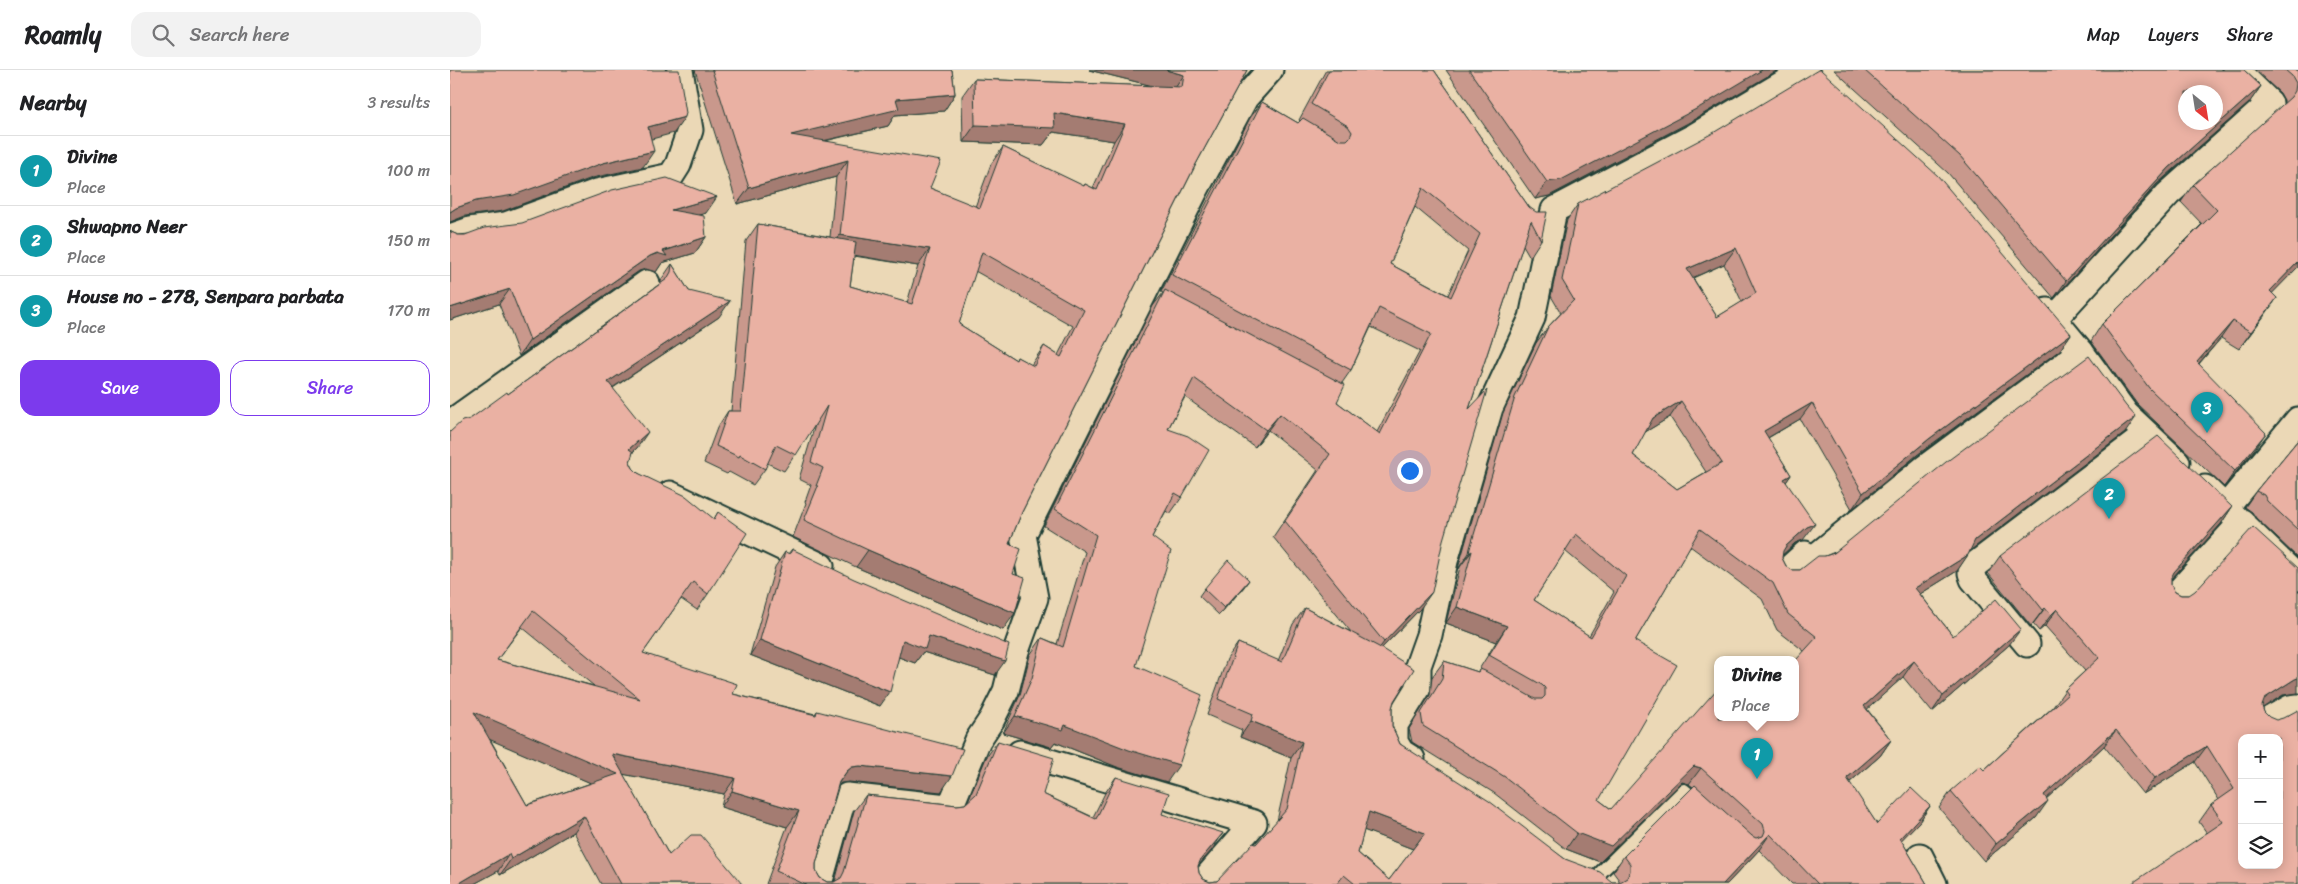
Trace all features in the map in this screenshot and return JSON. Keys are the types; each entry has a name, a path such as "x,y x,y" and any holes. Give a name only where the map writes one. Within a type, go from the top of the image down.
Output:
{"street":[{"path":"450,237 470,230 506,226 597,192 671,176 678,165 690,130 680,70"},
{"path":"818,884 842,802 846,796 947,807 950,805 978,740 992,719 1006,691 1007,647 1035,598 1023,535 1148,294 1196,189 1270,70"},
{"path":"2053,320 2168,194 2270,103 2236,70"},
{"path":"1529,215 1554,210 1815,74"},
{"path":"1435,773 1401,752 1395,742 1395,726 1418,688 1445,561 1490,408 1532,318 1554,210"},
{"path":"450,423 647,283"},
{"path":"2031,291 2081,352 2126,414 2298,578"},
{"path":"1785,572 1805,554 1809,558 1814,558 1926,467 2081,352"},
{"path":"2173,598 2234,515 2298,420"},
{"path":"2027,644 1974,579 1971,573 1972,567 2146,435"},
{"path":"650,484 842,575"},
{"path":"2265,722 2290,708 2298,707"},
{"path":"978,740 1254,823 1201,884"},
{"path":"1920,856 1934,884"}],"lane":[{"path":"1592,876 1684,790 1711,813"}],"building":[{"path":"450,70 679,70 686,113 685,117 648,127 654,151 603,163 514,195 476,201 450,212"},
{"path":"712,70 952,70 955,94 896,99 899,109 791,135 941,161 930,188 980,208 1003,147 1084,186 1085,184 1097,190 1125,124 1054,113 1055,128 975,125 974,79 1182,87 1184,75 1166,70 1247,70 1195,166 1022,512 1009,544 1021,549 1013,574 1025,578 1015,613 868,550 804,520 823,468 811,462 827,406 796,455 776,445 765,469 740,455 739,457 716,446 728,411 741,411 758,224 856,242 850,286 912,304 930,249 840,235 848,160 749,188","holes":["982,252 1084,310 1061,357 1044,346 1034,366 1017,357 1016,360 959,324"]},
{"path":"1329,70 1434,70 1529,207 1536,212 1547,212 1541,240 1531,221 1469,409 1487,390 1443,540 1432,592 1384,642 1285,521 1330,454 1280,414 1266,430 1194,378 1168,429 1188,436 1209,450 1182,497 1175,493 1152,537 1171,551 1136,666 1202,695 1179,765 1129,750 1065,725 1063,730 1015,716 1032,678 1042,638 1063,647 1096,535 1055,509 1165,290 1345,385 1337,402 1380,434 1431,334 1379,308 1351,370 1172,275 1262,102 1298,123 1303,118 1340,140 1347,140 1350,137 1352,132 1348,126 1311,104","holes":["1423,188 1480,234 1451,297 1390,264"]},
{"path":"1469,70 1762,70 1700,107 1561,180 1547,182"},
{"path":"1818,70 1821,70 1938,176 2071,334 1929,439 1863,493 1812,403 1764,431 1791,475 1784,479 1815,524 1807,527 1783,551 1782,558 1786,566 1792,570 1800,570 1818,556 1834,553 1946,462 2089,356 2136,417 1975,540 1968,555 1915,588 1953,636 1996,599 2021,629 1943,696 1914,661 1864,706 1891,740 1847,778 1877,824 1911,788 1930,806 1900,838 1927,884 1818,884 1770,834 1723,884 1355,884 1344,875 1337,884 804,884 776,871 799,811 732,791 735,778 612,754 669,855 691,835 701,835 742,884 621,884 584,816 511,859 509,854 458,884 450,884 450,432 462,421 470,419 507,392 508,394 667,279 671,272 672,264 689,291 730,301 608,382 648,432 629,449 633,452 630,462 638,473 686,496 714,519 718,512 747,533 708,594 693,582 643,653 737,684 733,694 816,715 817,711 963,749 952,776 860,766 852,767 847,771 839,782 816,864 816,871 820,878 827,882 834,882 841,878 844,872 866,795 957,805 965,804 976,794 998,741 1054,758 1043,794 1096,819 1116,777 1169,793 1162,814 1223,833 1201,859 1198,866 1199,873 1203,879 1210,882 1217,881 1253,843 1256,844 1287,809 1302,742 1251,721 1253,714 1218,699 1238,643 1282,662 1305,608 1379,647 1414,669 1394,701 1392,708 1392,726 1400,744 1489,801 1565,859 1600,872 1612,882 1620,882 1627,878 1630,871 1630,864 1624,856 1695,785 1752,836 1756,838 1763,836 1765,831 1763,824 1701,768 1694,766 1611,846 1577,833 1505,777 1423,726 1421,713 1442,679 1444,661 1478,672 1480,669 1485,671 1535,699 1542,699 1545,696 1545,688 1542,685 1489,655 1507,626 1457,607 1472,551 1469,553 1470,548 1515,397 1548,327 1574,300 1562,280 1578,204 1713,133","holes":["1736,248 1756,293 1717,317 1687,269","1681,401 1722,463 1677,489 1633,455 1653,418","1576,534 1626,576 1591,637 1534,600","533,611 640,699 497,660","474,712 618,774 527,805","1369,812 1425,833 1389,880 1358,853"]},
{"path":"1864,70 2244,70 2261,86 2223,120 2223,85 2178,85 2178,130 2212,130 2169,168 2066,281 1960,156"},
{"path":"2285,70 2298,70 2298,262 2270,291 2277,298 2251,332 2233,321 2197,362 2266,433 2235,471 2149,388 2102,324 2217,210 2193,185 2291,97 2295,91 2296,83"},
{"path":"667,178 717,197 671,210 704,216 706,237 663,251 667,256 657,253 650,256 530,340 510,289 450,308 450,230 458,235 465,235 484,228 522,223 612,190"},
{"path":"2158,436 2232,507 2174,572 2171,578 2171,585 2175,592 2181,595 2189,595 2195,591 2253,527 2298,568 2298,678 2265,698 2262,706 2264,712 2269,717 2276,720 2298,710 2298,884 2131,884 2223,822 2211,805 2234,789 2207,746 2155,778 2116,730 2044,795 2048,801 1996,844 1951,791 1980,766 1984,770 2068,694 2065,690 2099,658 2057,609 2051,615 2045,608 2043,610 2000,556"},
{"path":"2298,440 2298,530 2267,501 2264,495 2256,491"},
{"path":"792,549 854,579 1009,645 1005,661 929,636 925,649 903,640 890,692 760,640 785,552 790,554"},
{"path":"1228,560 1249,580 1224,608 1204,589"}],"place":[{"name":"House no - 278, Senpara parbata","path":"2207,433"},
{"name":"Shwapno Neer","path":"2109,519"},
{"name":"Divine","path":"1757,779"}]}
